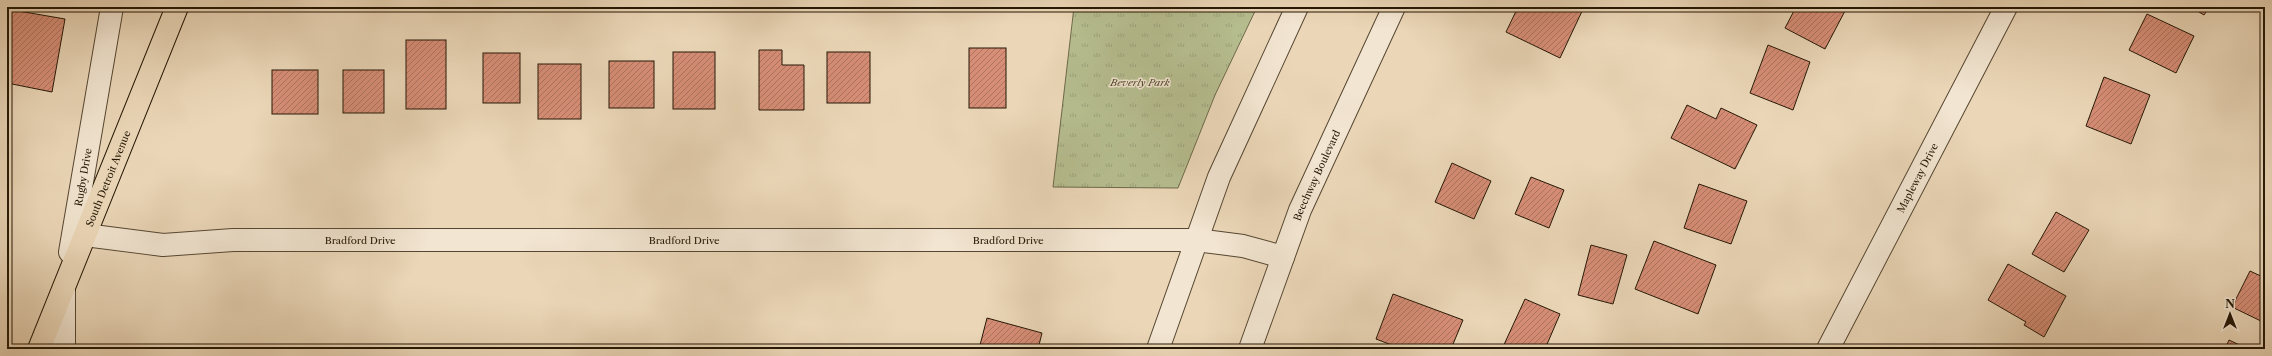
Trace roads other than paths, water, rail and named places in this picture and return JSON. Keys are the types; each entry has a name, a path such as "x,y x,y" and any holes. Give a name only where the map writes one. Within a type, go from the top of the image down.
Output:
{"main road":[{"name":"South Detroit Avenue","path":"39,349 177,7"}],"street":[{"name":"Rugby Drive","path":"64,349 63,289 112,7"},
{"path":"1158,349 1219,177 1297,7"},
{"name":"Beechway Boulevard","path":"1250,349 1300,210 1394,7"},
{"name":"Mapleway Drive","path":"1828,349 2006,7"},
{"name":"Bradford Drive","path":"85,235 163,245 233,240 1196,240 1243,246 1283,257"}],"park label":[{"name":"Beverly Park","path":"1140,82"}]}
